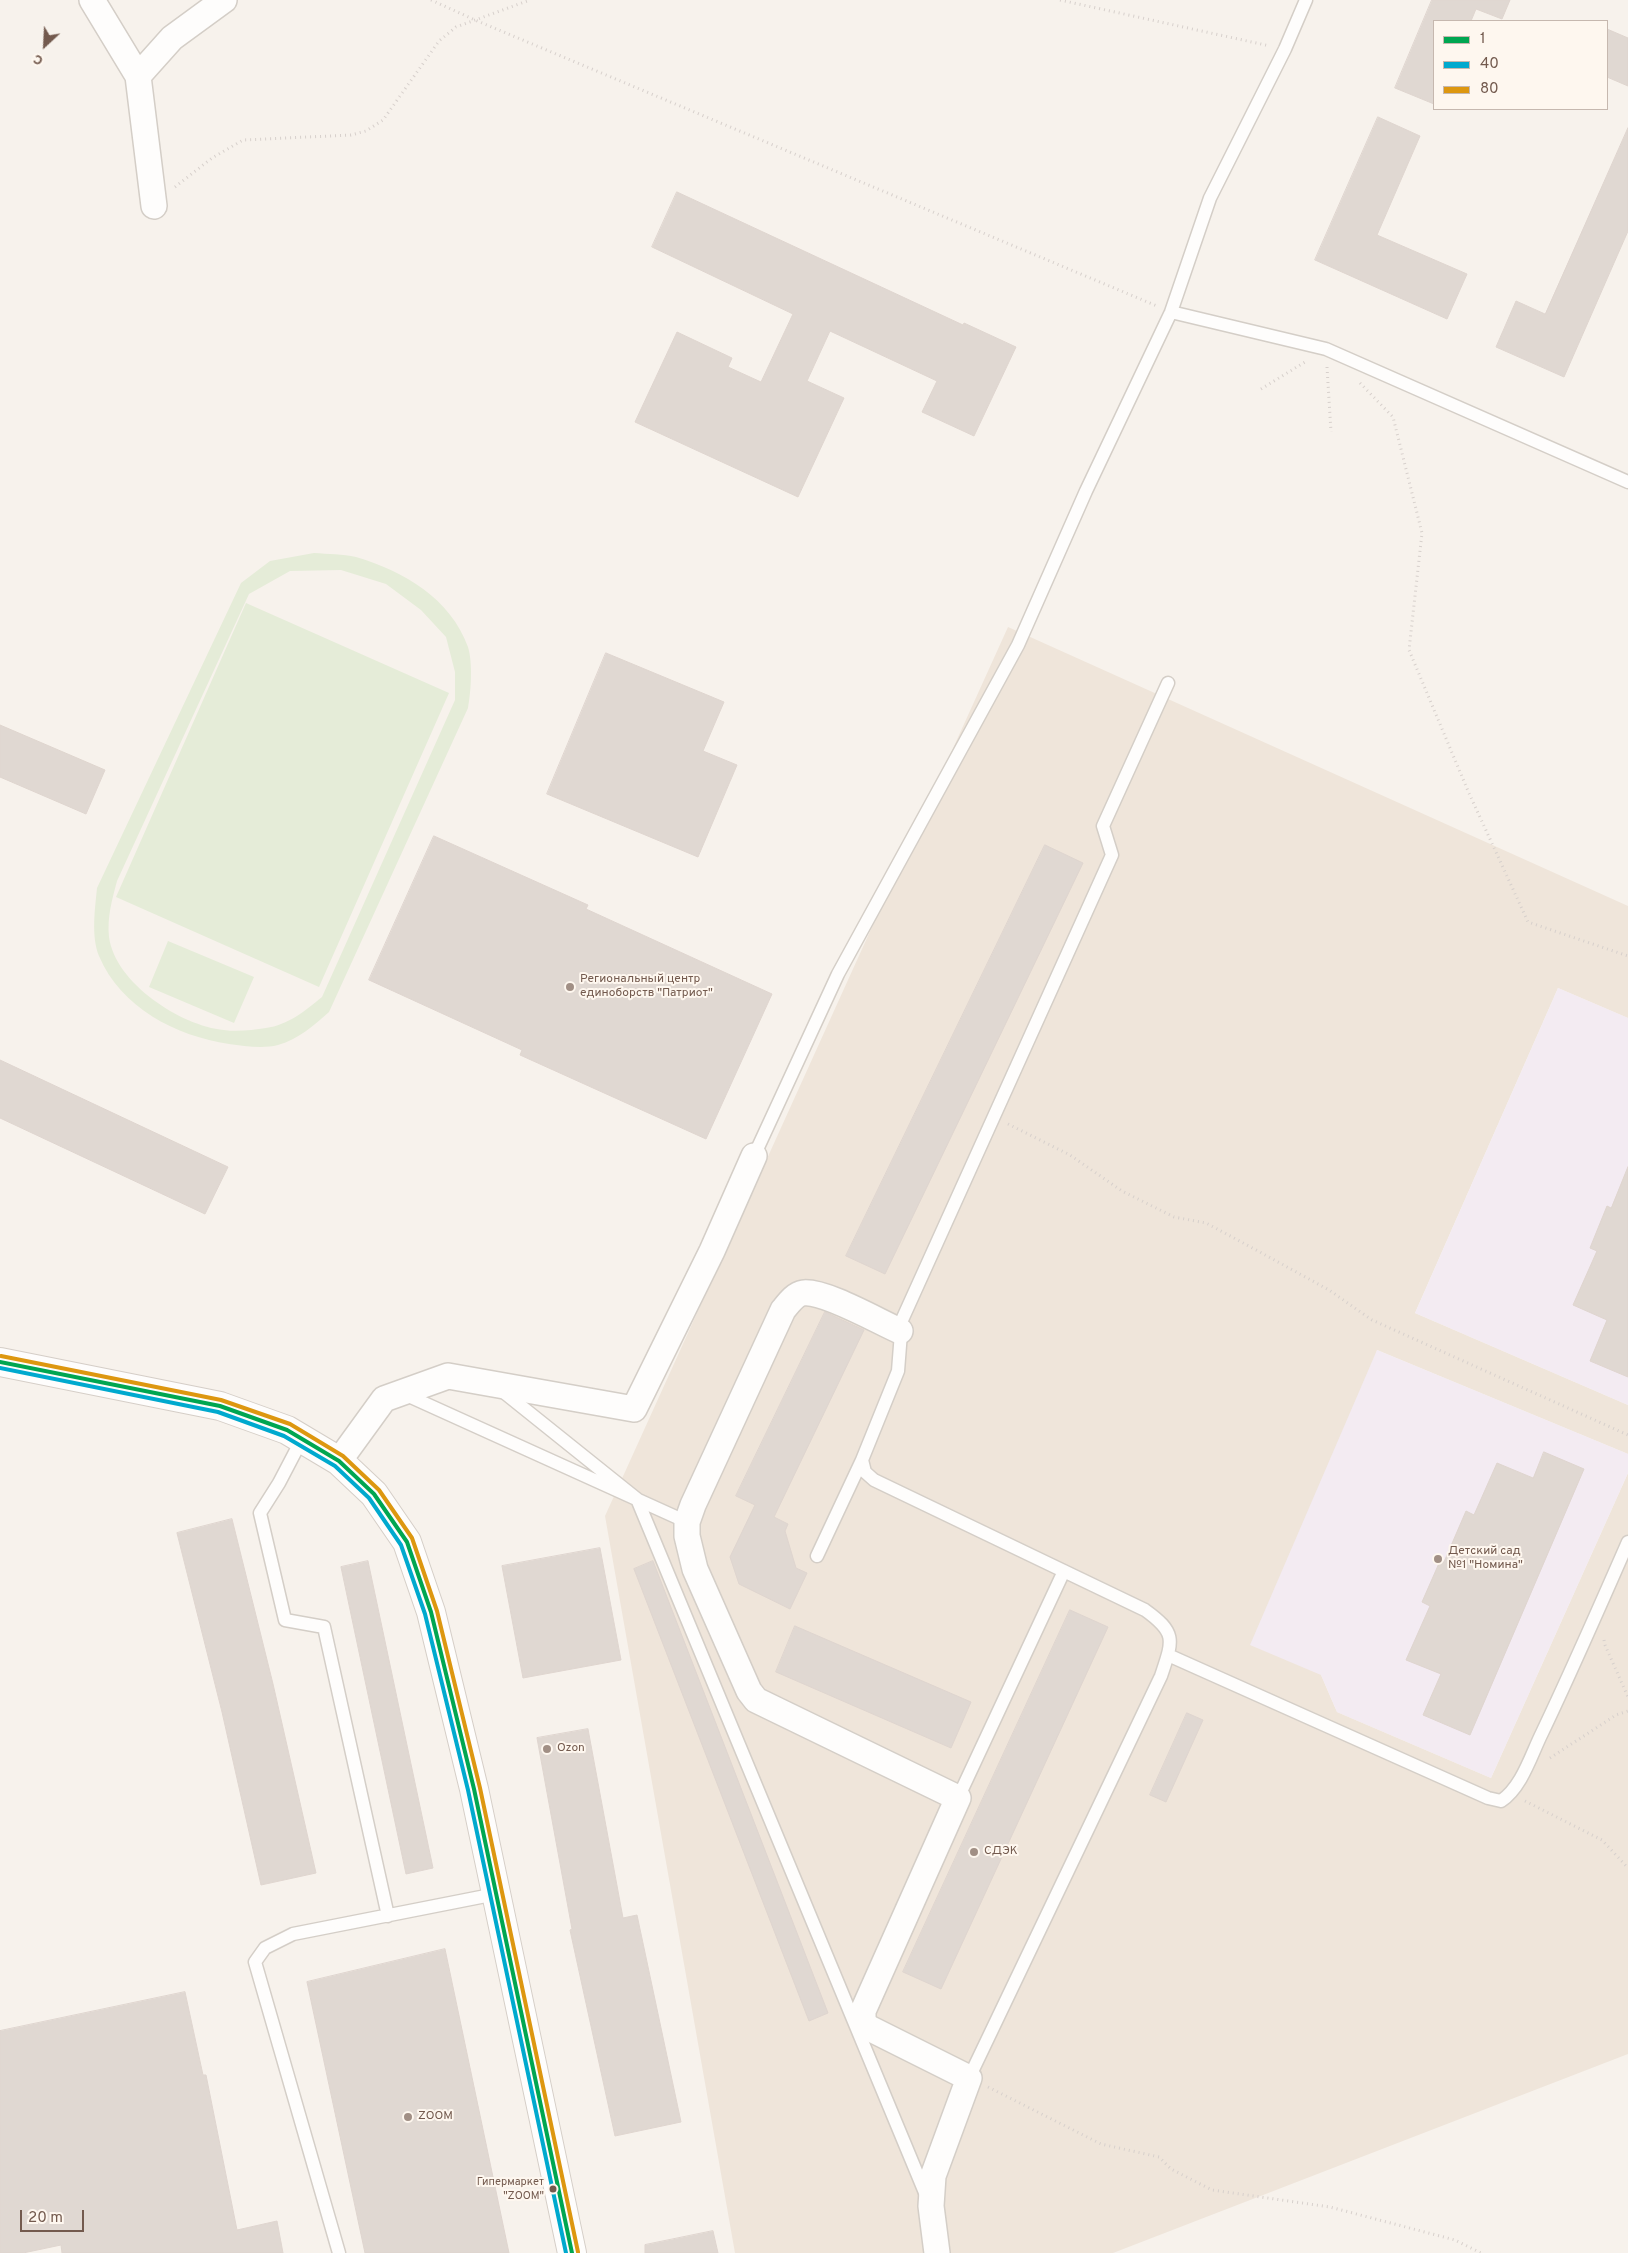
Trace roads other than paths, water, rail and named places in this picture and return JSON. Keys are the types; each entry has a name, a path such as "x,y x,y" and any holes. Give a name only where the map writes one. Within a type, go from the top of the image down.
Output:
{"street":[{"path":"92,0 138,76 154,206"},
{"path":"138,76 172,38 224,0"},
{"path":"339,1461 384,1399 448,1376 634,1409 712,1251 754,1156"},
{"path":"900,1331 819,1294 802,1293 793,1298 783,1310 687,1522 687,1536 695,1569 749,1691 756,1700 958,1798 866,2002 863,2020 867,2027 969,2078 933,2176 931,2206 937,2253"},
{"path":"0,1362 220,1406 287,1430 339,1461 374,1494 407,1542 431,1612 474,1789 572,2253"}],"lane":[{"path":"754,1156 838,974 1018,645 1086,491 1171,312 1210,198 1285,50 1306,0"},
{"path":"1171,312 1326,350 1628,482"},
{"path":"817,1556 862,1460 898,1371 902,1320 1112,855 1103,826 1168,683"},
{"path":"493,1383 637,1499 931,2206"},
{"path":"401,1393 687,1522"},
{"path":"302,1439 279,1483 260,1513 285,1620 324,1627 388,1916"},
{"path":"862,1460 865,1472 874,1480 1145,1610 1162,1623 1170,1635 1168,1654 1161,1676 969,2078"},
{"path":"1168,1654 1488,1798 1501,1801 1511,1794 1523,1772 1572,1670 1628,1542"},
{"path":"958,1798 1064,1571"},
{"path":"339,2253 255,1962 265,1948 293,1934 496,1894"}],"place":[{"name":"Региональный центр единоборств \"Патриот\"","path":"570,987"},
{"name":"Детский сад №1 \"Номина\"","path":"1438,1559"},
{"name":"Ozon","path":"547,1749"},
{"name":"СДЭК","path":"974,1852"},
{"name":"ZOOM","path":"408,2117"},
{"name":"Гипермаркет \"ZOOM\"","path":"553,2189"}]}
